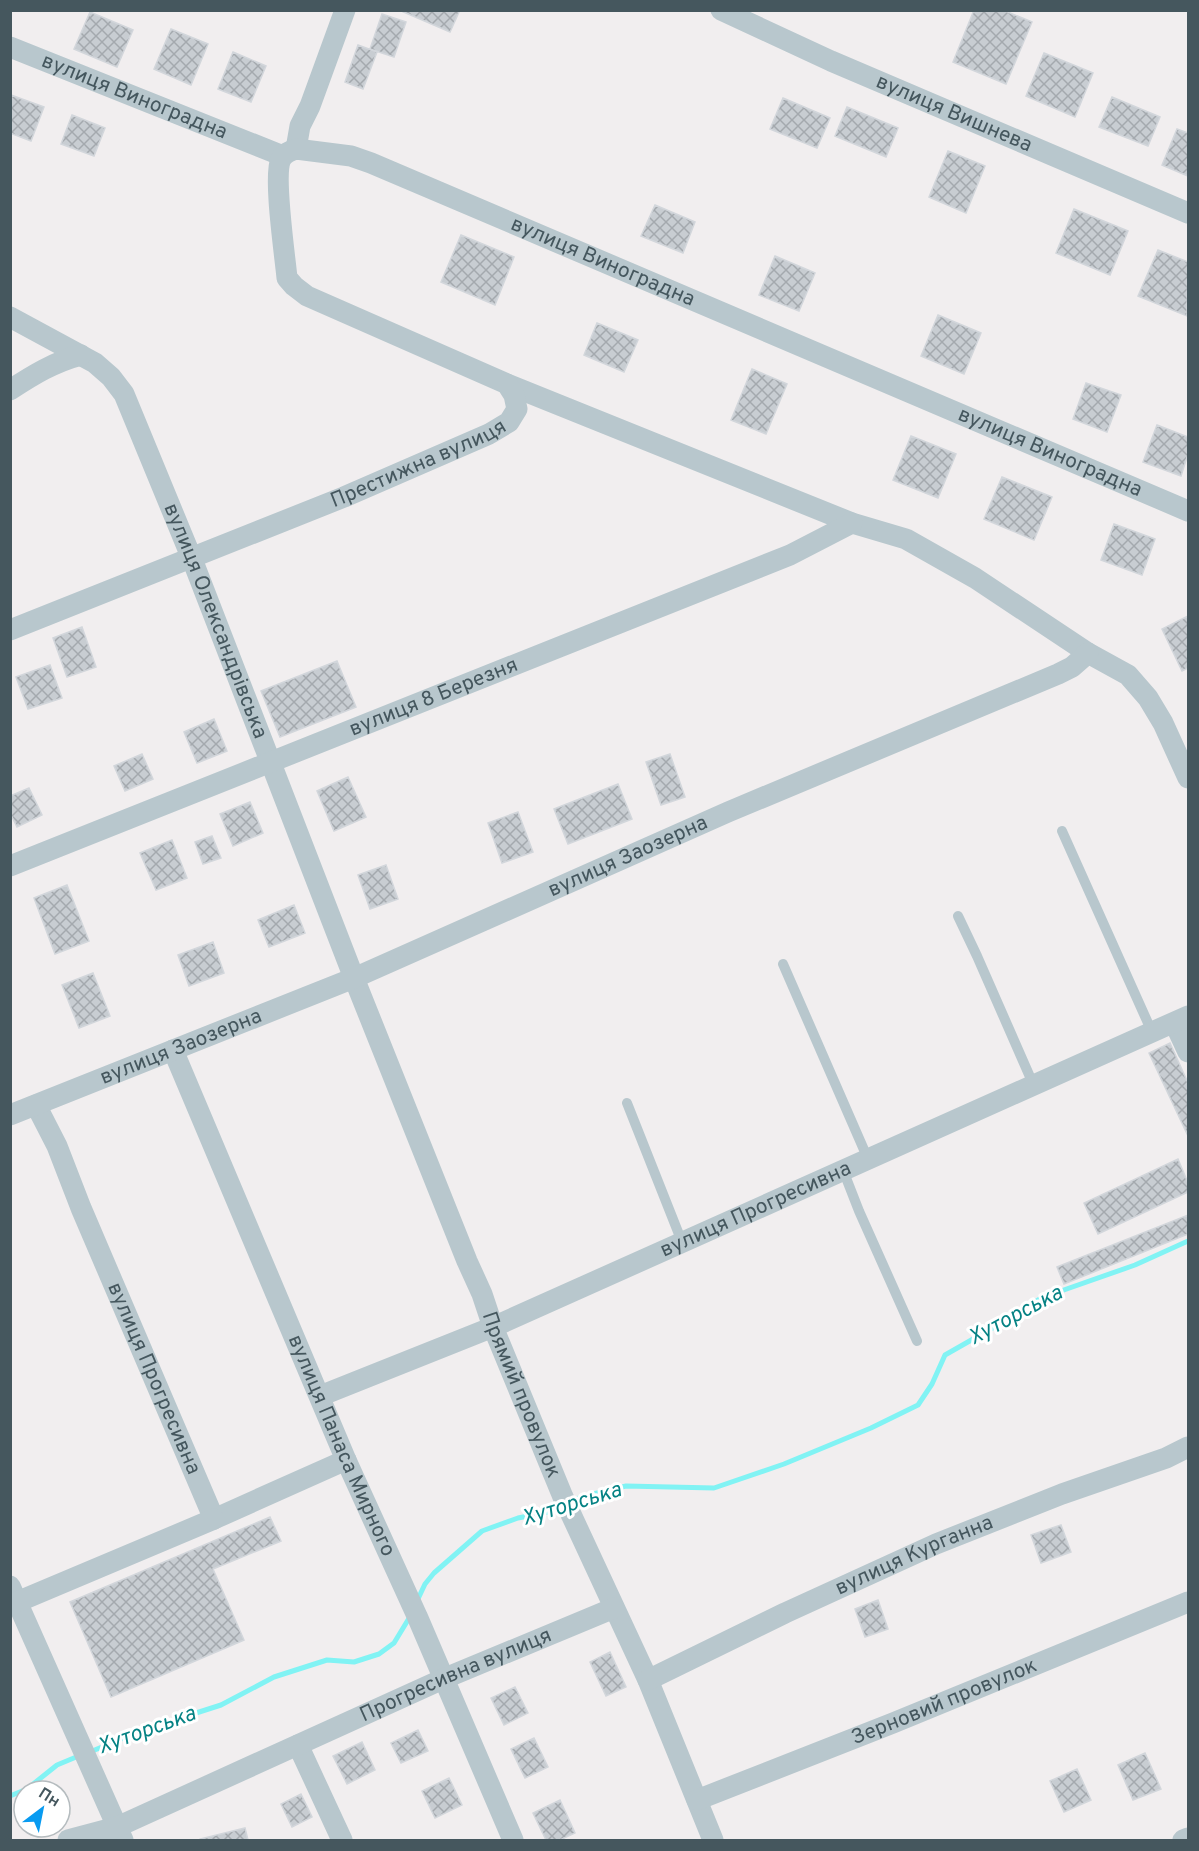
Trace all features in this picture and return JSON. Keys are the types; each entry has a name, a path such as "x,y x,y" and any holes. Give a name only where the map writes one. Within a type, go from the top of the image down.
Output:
{"street":[{"name":"Престижна вулиця","path":"10,630 344,497 489,434 509,422 517,409 514,394 507,384 307,296 287,279 279,196 280,162 290,152 310,106 345,10"},
{"name":"вулиця Вишнева","path":"720,10 831,61 1188,213"},
{"name":"вулиця Виноградна","path":"10,47 290,152 351,156 371,163 1188,511"},
{"name":"вулиця Олександрівська","path":"10,317 95,363 111,377 124,394 192,559 354,978"},
{"path":"10,390 39,371 81,355"},
{"path":"507,384 852,523 906,539 975,578 1088,653 1128,675 1148,699 1163,723 1188,778"},
{"name":"вулиця 8 Березня","path":"10,866 790,555 852,523"},
{"name":"вулиця Заозерна","path":"10,1115 354,978 728,812 1058,674 1072,667 1088,653"},
{"name":"Прямий провулок","path":"354,978 566,1505 648,1680 713,1840"},
{"path":"1181,1020 1188,1052"},
{"name":"вулиця Прогресивна","path":"320,1396 493,1327 1181,1020"},
{"name":"вулиця Панаса Мирного","path":"173,1050 346,1460 414,1610 513,1840"},
{"name":"вулиця Прогресивна","path":"36,1105 57,1146 214,1519"},
{"name":"вулиця Курганна","path":"648,1680 936,1544 1062,1494 1166,1458 1188,1448"},
{"path":"120,1834 13,1597 214,1519 346,1460"},
{"name":"Зерновий провулок","path":"697,1800 1188,1602"},
{"name":"Прогресивна вулиця","path":"68,1840 120,1834 298,1746 443,1679 614,1608"},
{"path":"298,1746 342,1840"},
{"path":"1183,1840 1188,1838"}],"lane":[{"path":"1062,831 1152,1032"},
{"path":"958,916 1034,1086"},
{"path":"783,964 868,1159"},
{"path":"627,1103 682,1242"},
{"path":"843,1170 916,1341"}],"building":[{"path":"399,10 456,10 459,12 450,32"},
{"path":"974,10 1003,10 1032,22 1006,84 953,62"},
{"path":"90,12 133,30 117,67 74,49"},
{"path":"382,14 406,22 394,57 370,49"},
{"path":"171,29 208,44 191,85 154,69"},
{"path":"358,45 377,52 363,89 345,82"},
{"path":"233,52 266,66 251,102 218,89"},
{"path":"1044,53 1093,73 1075,117 1026,96"},
{"path":"11,95 44,107 31,141 10,133"},
{"path":"1112,97 1160,117 1148,146 1099,127"},
{"path":"783,98 830,118 817,148 770,129"},
{"path":"847,107 898,128 886,157 835,136"},
{"path":"72,115 105,128 94,156 61,144"},
{"path":"1177,129 1188,133 1188,176 1162,165"},
{"path":"948,151 985,166 966,213 929,197"},
{"path":"655,205 695,222 683,253 641,236"},
{"path":"1074,209 1128,231 1110,275 1056,253"},
{"path":"461,235 514,257 495,305 441,282"},
{"path":"1158,250 1188,262 1187,316 1138,296"},
{"path":"775,256 815,273 799,311 759,295"},
{"path":"938,315 981,333 964,374 921,356"},
{"path":"597,323 638,340 624,372 584,355"},
{"path":"752,369 787,384 766,434 731,420"},
{"path":"1086,383 1121,395 1107,432 1073,419"},
{"path":"1157,425 1188,437 1188,454 1181,476 1143,462"},
{"path":"911,436 956,454 938,498 893,480"},
{"path":"1002,477 1052,497 1034,540 984,519"},
{"path":"1114,524 1155,539 1142,575 1101,560"},
{"path":"1188,616 1188,668 1182,671 1162,629"},
{"path":"82,627 96,667 67,677 53,638"},
{"path":"337,661 356,707 280,737 261,691"},
{"path":"50,665 62,698 28,709 16,677"},
{"path":"214,719 227,751 197,763 184,732"},
{"path":"142,754 153,779 125,791 114,766"},
{"path":"670,754 685,797 661,805 646,762"},
{"path":"348,777 366,817 334,831 317,791"},
{"path":"618,784 632,819 568,844 554,809"},
{"path":"29,788 42,815 17,827 10,813 10,796"},
{"path":"250,802 263,833 233,846 220,814"},
{"path":"518,812 533,852 502,863 488,823"},
{"path":"212,836 221,858 203,864 195,842"},
{"path":"172,840 187,878 156,890 140,853"},
{"path":"386,865 398,899 370,909 358,875"},
{"path":"67,885 89,941 55,954 34,898"},
{"path":"294,905 305,933 269,947 258,920"},
{"path":"213,942 224,973 189,986 178,955"},
{"path":"93,973 110,1016 79,1028 62,985"},
{"path":"1170,1043 1188,1083 1188,1136 1149,1053"},
{"path":"1178,1159 1188,1183 1188,1192 1098,1234 1084,1203"},
{"path":"1188,1215 1188,1234 1064,1284 1057,1267"},
{"path":"270,1517 281,1541 213,1569 244,1640 111,1697 70,1602"},
{"path":"1061,1525 1071,1552 1041,1563 1031,1535"},
{"path":"878,1600 888,1629 865,1637 855,1609"},
{"path":"610,1652 626,1687 606,1696 590,1662"},
{"path":"515,1687 528,1713 504,1725 491,1698"},
{"path":"418,1730 428,1751 401,1763 391,1743"},
{"path":"534,1738 548,1767 525,1778 511,1749"},
{"path":"362,1742 375,1770 347,1784 333,1756"},
{"path":"1145,1753 1161,1789 1133,1800 1118,1765"},
{"path":"1077,1769 1091,1800 1064,1812 1050,1781"},
{"path":"449,1778 462,1805 435,1818 422,1791"},
{"path":"301,1794 312,1817 292,1827 281,1804"},
{"path":"560,1800 575,1833 560,1840 546,1840 533,1813"},
{"path":"245,1828 248,1840 200,1840 200,1839"}],"waterway":[{"name":"Хуторська","path":"570,1502 626,1486 714,1488 784,1464 871,1428 918,1405 932,1384 945,1355 1041,1298 1135,1265 1188,1241"},
{"name":"Хуторська","path":"417,1601 425,1584 434,1573 482,1531 561,1506"},
{"name":"Хуторська","path":"90,1752 140,1731 221,1705 274,1677 327,1660 354,1662 379,1654 394,1643 411,1615"},
{"name":"Хуторська","path":"10,1796 27,1789 57,1765 81,1755"}]}
